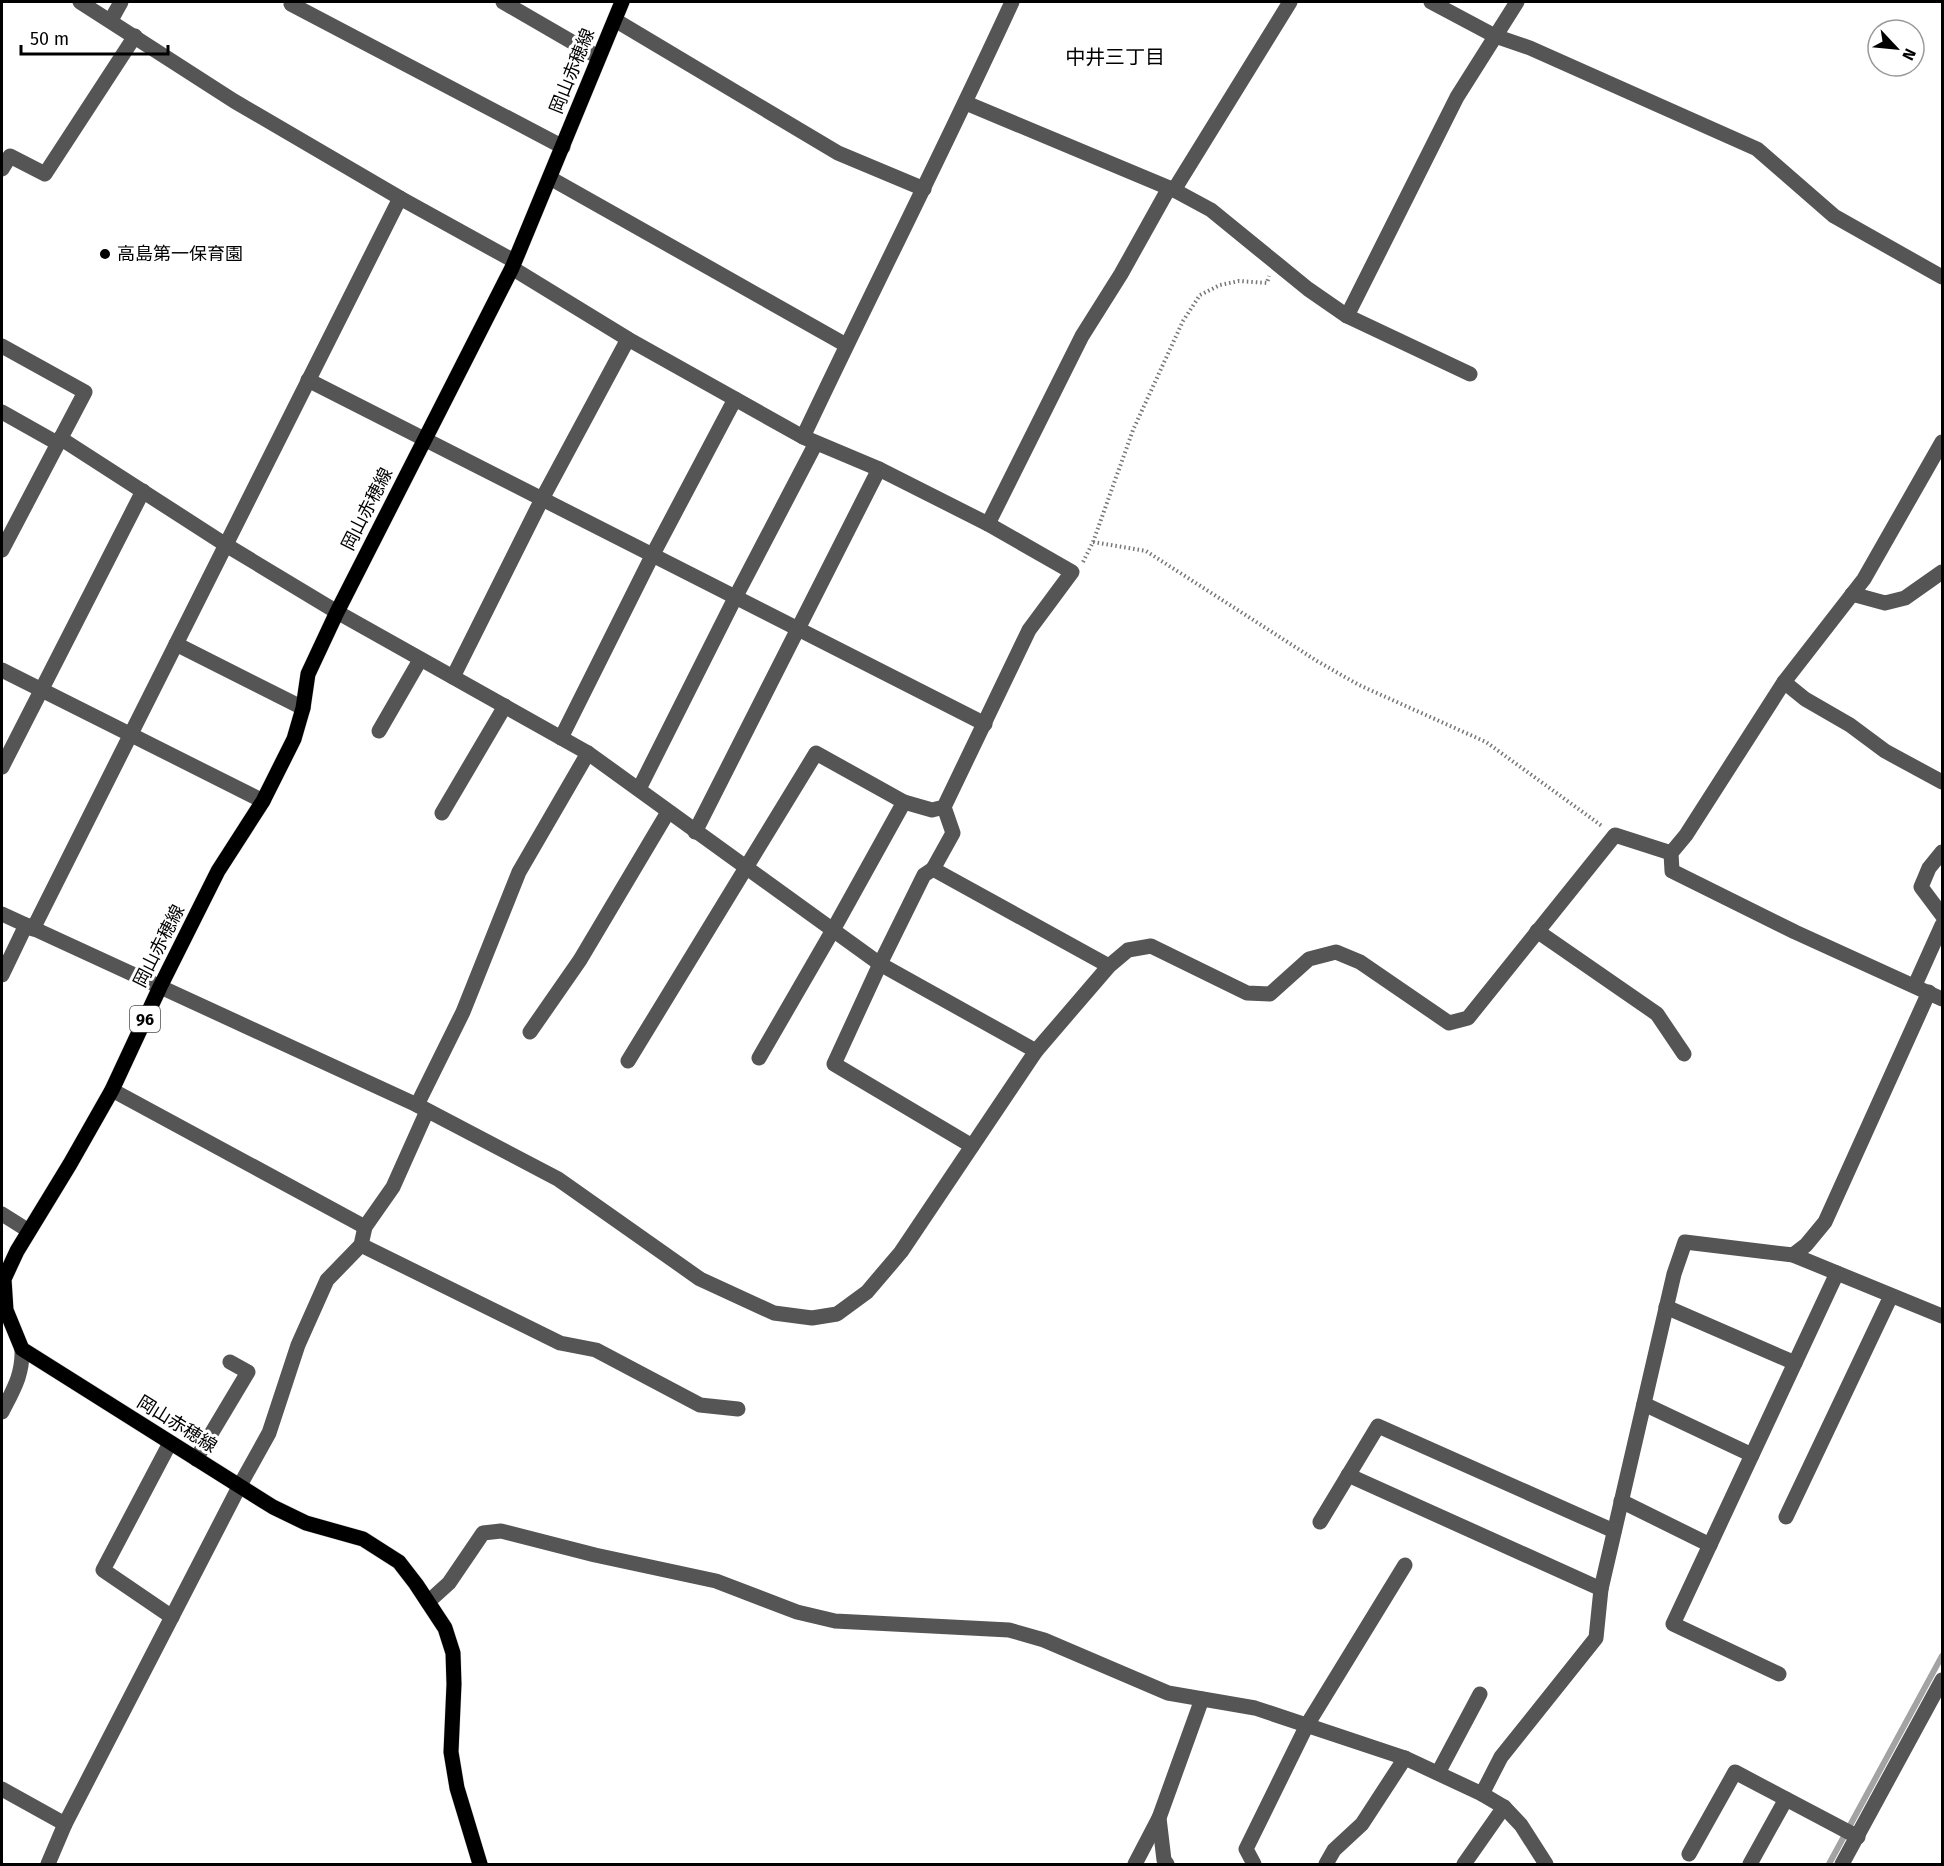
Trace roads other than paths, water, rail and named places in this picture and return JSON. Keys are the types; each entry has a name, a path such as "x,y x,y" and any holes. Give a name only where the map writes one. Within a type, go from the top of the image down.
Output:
{"main road":[{"name":"岡山赤穂線","path":"480,1864 457,1788 452,1752 453,1653 444,1628 399,1562 363,1539 306,1523 273,1507 22,1349 6,1310 4,1279 17,1251 112,1090 218,871 263,801 294,739 303,708 308,674 513,264 622,2"}],"street":[{"path":"80,2 234,101 513,264 628,339 809,440 879,469 988,524 1072,572 1029,630 944,807 953,833 933,869 924,875 834,1064 972,1146"},
{"path":"111,20 121,2"},
{"path":"292,2 291,4 563,147"},
{"path":"503,2 598,57"},
{"path":"639,789 735,598 809,440 846,345 966,103 1012,2"},
{"path":"988,524 1082,336 1290,2"},
{"path":"1431,2 1495,36 1530,48 1757,149 1834,216 1942,277"},
{"path":"1347,316 1457,97 1517,2"},
{"path":"615,20 838,153 924,189"},
{"path":"2,169 10,156 45,174 135,36"},
{"path":"966,103 1172,189 1211,210 1308,289 1347,316 1470,374"},
{"path":"550,178 846,345"},
{"path":"2,975 30,927 130,735 400,198"},
{"path":"453,677 542,499 628,339"},
{"path":"2,346 85,392 2,550"},
{"path":"309,380 985,724"},
{"path":"561,738 652,556 735,399"},
{"path":"2,412 58,441 143,491 226,545 337,612 588,753 880,964 1036,1051"},
{"path":"1793,1255 1806,1245 1825,1222 1936,995 1795,932 1671,871 1671,853 1686,835 1784,682 1868,572 1942,442"},
{"path":"695,832 879,469"},
{"path":"2,767 143,491"},
{"path":"1852,594 1885,603 1905,598 1942,572"},
{"path":"176,644 303,708"},
{"path":"379,730 420,660"},
{"path":"2,670 263,801"},
{"path":"1784,682 1805,699 1850,725 1885,751 1942,782"},
{"path":"442,813 505,706"},
{"path":"48,1864 65,1824 239,1486 269,1433 298,1345 327,1280 361,1245 365,1227 393,1186 422,1108 519,873 588,753"},
{"path":"628,1061 816,753 904,802 932,810 944,807"},
{"path":"759,1058 904,802"},
{"path":"530,1032 580,960 668,812"},
{"path":"2,914 422,1108 558,1179 700,1279 774,1313 812,1318 837,1314 867,1292 901,1252 1036,1051 1109,966 1128,950 1151,946 1247,993 1270,994 1309,959 1336,952 1360,962 1449,1023 1468,1018 1615,835 1671,853"},
{"path":"1942,852 1929,868 1921,887 1942,915"},
{"path":"933,869 1109,966"},
{"path":"1915,985 1942,925"},
{"path":"1538,931 1657,1014 1683,1054"},
{"path":"112,1090 365,1227"},
{"path":"2,1214 29,1231"},
{"path":"1482,1794 1501,1756 1596,1638 1602,1589 1614,1531 1674,1274 1685,1242 1793,1255 1942,1316"},
{"path":"361,1245 560,1343 596,1350 700,1405 738,1409"},
{"path":"1779,1674 1673,1624 1837,1273"},
{"path":"1786,1517 1892,1296"},
{"path":"1666,1307 1795,1363"},
{"path":"2,1412 23,1364 22,1349"},
{"path":"196,1459 248,1372 230,1362"},
{"path":"1644,1404 1752,1455"},
{"path":"1320,1522 1378,1426 1614,1531"},
{"path":"170,1443 103,1570 172,1617"},
{"path":"1348,1474 1602,1589"},
{"path":"1621,1501 1710,1545"},
{"path":"428,1602 449,1583 483,1533 501,1531 595,1555 716,1581 797,1612 835,1621 1009,1630 1053,1644 1168,1693 1255,1708 1405,1758 1482,1794 1504,1807 1521,1826 1546,1864"},
{"path":"1254,1864 1246,1850 1307,1725 1405,1564"},
{"path":"1842,1864 1851,1833 1939,1695 1942,1680"},
{"path":"1438,1773 1480,1694"},
{"path":"1135,1864 1159,1818 1202,1699"},
{"path":"1326,1864 1334,1850 1362,1824 1405,1758"},
{"path":"1689,1854 1735,1772 1851,1833"},
{"path":"2,1790 65,1824"},
{"path":"1750,1864 1786,1798"},
{"path":"1464,1864 1504,1807"},
{"path":"1159,1818 1164,1860 1167,1864"}],"waterway":[{"path":"1829,1864 1942,1656"}],"place":[{"name":"高島第一保育園","path":"105,254"}],"district":[{"name":"中井三丁目","path":"1115,57"}]}
